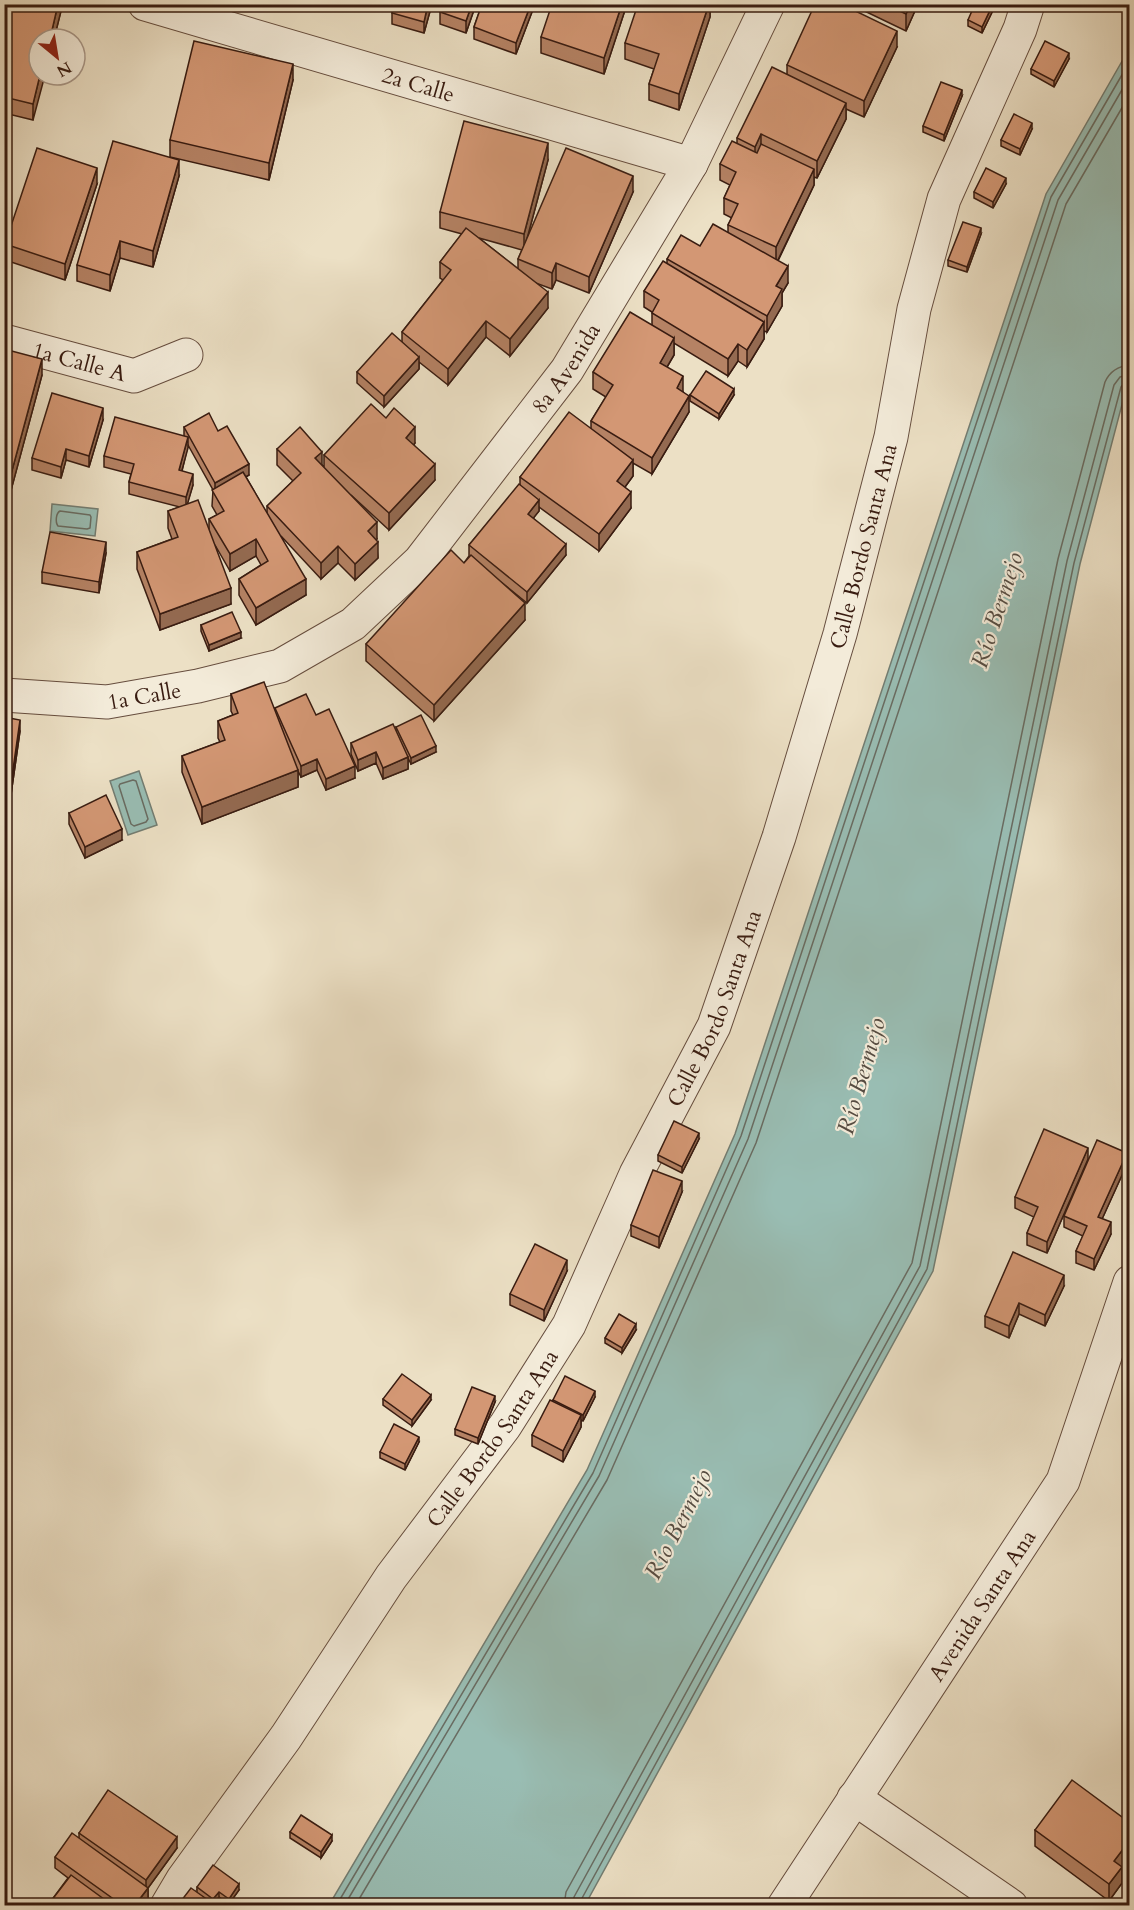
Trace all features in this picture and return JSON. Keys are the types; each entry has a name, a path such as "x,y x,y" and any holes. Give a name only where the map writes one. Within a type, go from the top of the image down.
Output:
{"street":[{"name":"2a Calle","path":"146,4 691,164"},
{"name":"8a Avenida","path":"280,666 352,624 420,561 567,370 691,164 768,4"},
{"name":"Calle Bordo Santa Ana","path":"167,1905 183,1879 286,1737 391,1577 505,1426 569,1324 636,1174 714,1026 779,837 840,634 891,437 914,309 944,199 1020,29 1028,4"},
{"name":"1a Calle A","path":"4,341 135,376 186,355"},
{"name":"1a Calle","path":"4,695 20,698 107,702 198,686 280,666"},
{"name":"Avenida Santa Ana","path":"784,1905 1064,1481 1130,1282"},
{"path":"854,1798 1011,1905"}],"water":[{"name":"Río Bermejo","path":"1129,49 1129,378 1080,564 933,1271 585,1905 329,1905 587,1470 735,1134 1046,194"},
{"path":"52,504 98,509 95,536 50,531"},
{"path":"139,771 157,825 128,835 110,781"}],"building":[{"path":"4,4 58,4 53,27 27,27 27,87 37,87 33,104 4,97"},
{"path":"394,4 428,4 424,22 392,13"},
{"path":"442,4 472,4 466,21 440,12"},
{"path":"482,4 531,4 516,43 474,27"},
{"path":"552,4 622,4 604,58 541,37"},
{"path":"638,4 709,4 679,94 649,84 659,54 625,43"},
{"path":"815,4 841,4 897,31 864,101 787,65"},
{"path":"885,4 911,4 906,14"},
{"path":"975,4 993,4 982,27 968,20"},
{"path":"194,41 293,64 269,163 170,140"},
{"path":"1045,41 1069,53 1054,81 1031,69"},
{"path":"772,67 846,103 817,161 761,134 755,147 737,138"},
{"path":"941,82 962,90 944,135 923,126"},
{"path":"1014,114 1032,123 1020,149 1001,140"},
{"path":"464,121 548,143 524,234 440,212"},
{"path":"4,122 9,123 4,138"},
{"path":"113,141 179,160 153,251 120,241 110,275 77,265"},
{"path":"732,141 757,153 761,144 814,169 776,247 728,225 738,204 724,198 736,172 720,164"},
{"path":"37,148 97,168 65,264 5,244"},
{"path":"566,148 633,176 589,277 556,263 552,273 518,259"},
{"path":"986,168 1006,178 993,202 974,192"},
{"path":"963,222 981,228 967,267 948,260"},
{"path":"713,224 788,266 776,286 782,289 767,316 667,259 681,235 700,246"},
{"path":"466,228 548,292 510,339 486,321 448,369 402,332 451,270 440,262"},
{"path":"663,261 764,322 747,350 738,344 728,359 652,313 659,300 644,291"},
{"path":"630,312 674,338 660,363 683,376 677,388 689,396 652,458 591,421 613,385 593,372"},
{"path":"392,333 419,357 384,396 357,372"},
{"path":"4,349 42,359 10,478 4,477"},
{"path":"706,371 734,389 719,414 690,395"},
{"path":"52,393 103,408 89,456 66,449 61,467 32,458"},
{"path":"371,404 386,418 394,408 415,427 406,438 435,464 389,513 324,455"},
{"path":"569,412 633,460 617,481 631,492 599,534 520,477"},
{"path":"209,413 218,431 227,426 249,464 215,483 184,427"},
{"path":"115,417 188,437 179,470 193,474 186,497 129,482 134,464 104,456"},
{"path":"300,427 322,452 315,458 377,522 368,531 378,542 355,564 338,546 321,563 267,506 301,473 277,449"},
{"path":"243,472 306,579 256,608 239,579 268,561 256,539 230,554 209,519 224,511 212,490"},
{"path":"519,484 539,500 528,514 566,544 527,592 469,545"},
{"path":"198,500 231,588 160,614 137,552 178,537 168,511"},
{"path":"50,532 106,542 99,582 42,572"},
{"path":"451,550 464,563 471,555 525,603 434,705 366,644"},
{"path":"232,612 241,632 209,645 201,625"},
{"path":"264,682 298,770 202,807 182,756 225,740 218,721 238,713 231,694"},
{"path":"306,694 316,715 329,709 355,766 326,779 317,759 301,766 275,708"},
{"path":"421,715 436,746 411,758 396,727"},
{"path":"4,717 20,720 7,812 4,811"},
{"path":"393,724 408,757 383,768 376,752 358,760 351,743"},
{"path":"106,795 122,829 85,847 69,813"},
{"path":"674,1121 699,1133 682,1167 658,1155"},
{"path":"1044,1129 1088,1148 1047,1242 1027,1233 1038,1207 1015,1197"},
{"path":"1097,1140 1127,1153 1098,1217 1111,1222 1094,1259 1076,1251 1087,1226 1064,1216"},
{"path":"653,1170 682,1181 659,1237 631,1225"},
{"path":"535,1244 567,1260 544,1310 510,1294"},
{"path":"1013,1252 1064,1275 1045,1315 1019,1303 1009,1326 985,1316"},
{"path":"619,1314 636,1324 622,1348 605,1338"},
{"path":"402,1374 431,1395 412,1420 383,1399"},
{"path":"565,1376 595,1391 583,1415 553,1400"},
{"path":"472,1387 495,1396 478,1438 455,1429"},
{"path":"550,1400 581,1415 563,1451 532,1435"},
{"path":"394,1424 419,1437 405,1464 380,1452"},
{"path":"1072,1780 1130,1823 1130,1840 1114,1861 1122,1867 1109,1884 1035,1830"},
{"path":"108,1790 177,1837 146,1880 79,1833"},
{"path":"301,1815 332,1835 321,1852 290,1832"},
{"path":"72,1833 148,1888 135,1905 122,1905 55,1857"},
{"path":"213,1865 239,1884 229,1899 219,1892 213,1899 197,1887"},
{"path":"71,1875 112,1905 48,1905"},
{"path":"191,1888 215,1905 178,1905"}]}
